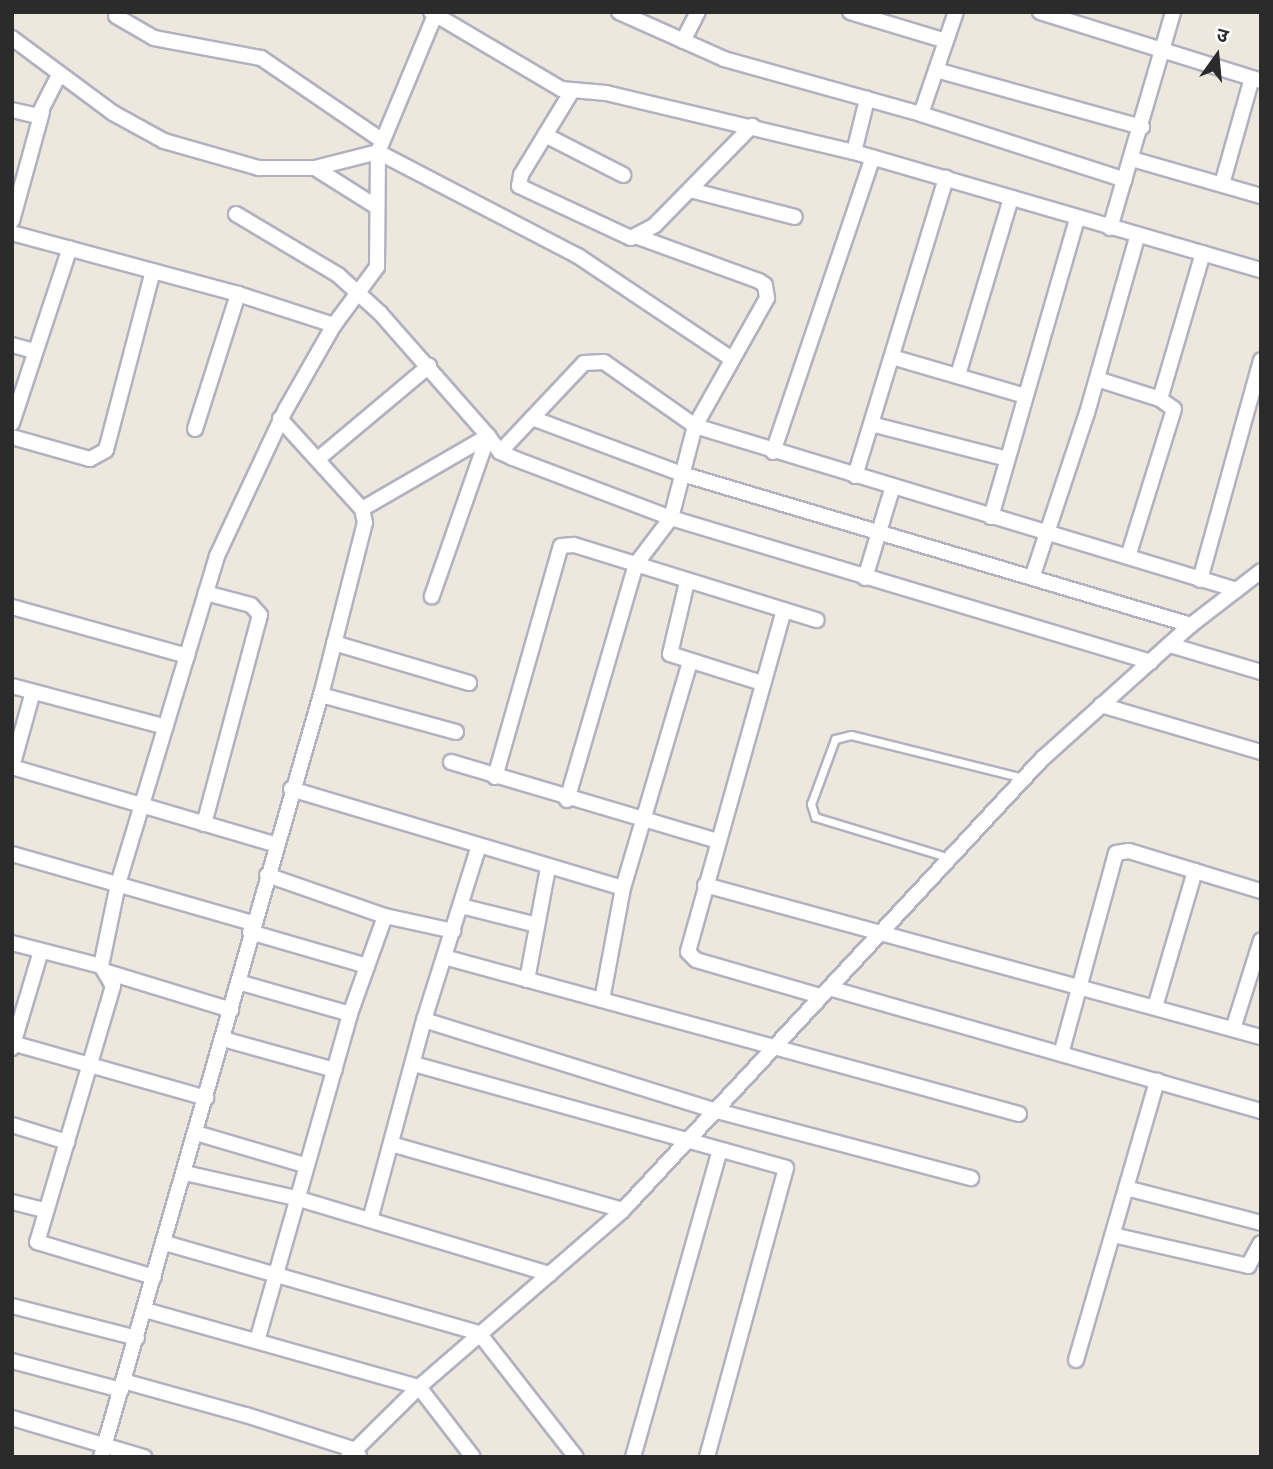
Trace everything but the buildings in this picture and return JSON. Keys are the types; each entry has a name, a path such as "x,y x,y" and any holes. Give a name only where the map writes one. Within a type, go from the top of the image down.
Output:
{"street":[{"path":"619,12 724,59 921,114 1125,180"},
{"path":"683,41 698,12"},
{"path":"850,12 946,41"},
{"path":"921,114 956,12"},
{"path":"1040,12 1165,48 1256,79 1222,184"},
{"path":"1110,228 1142,127 1173,12"},
{"path":"154,1276 39,1245 45,1210 91,1066 113,986 104,969 118,884 144,807 217,556 280,419 334,325 377,267 375,206 380,146 433,14 550,84 572,91 606,93 854,152 1137,237 1261,270"},
{"path":"116,16 154,38 261,58 380,146 578,256 732,359"},
{"path":"12,38 59,75 137,127 192,152 259,168 315,167 380,146"},
{"path":"936,70 1142,127"},
{"path":"12,221 42,112 59,75"},
{"path":"567,800 636,564 671,518 695,426 767,298 765,285 638,237 626,237 519,186 545,135 572,91"},
{"path":"854,152 867,99"},
{"path":"12,110 31,115 42,112"},
{"path":"638,237 690,190 752,126"},
{"path":"545,135 623,175"},
{"path":"773,452 873,157"},
{"path":"1132,159 1261,196"},
{"path":"315,167 375,206"},
{"path":"855,476 946,178"},
{"path":"690,190 795,217"},
{"path":"958,375 1011,198"},
{"path":"236,214 320,261 358,293 429,366 500,452 671,518 1151,662"},
{"path":"991,517 1077,219"},
{"path":"12,233 238,294 334,325"},
{"path":"1033,576 1097,379 1137,237"},
{"path":"12,422 70,248"},
{"path":"1160,399 1203,253"},
{"path":"12,437 90,459 106,450 153,271"},
{"path":"195,429 238,294"},
{"path":"12,345 34,351"},
{"path":"892,357 1025,396"},
{"path":"500,452 592,360 604,362 695,426 773,452 1237,590"},
{"path":"1200,580 1261,360"},
{"path":"318,459 429,366"},
{"path":"1097,379 1171,404 1174,417 1128,557"},
{"path":"533,418 682,474 879,530 1191,625"},
{"path":"103,1451 186,1173 251,927 321,695 365,523 362,509 280,419"},
{"path":"871,424 1007,459"},
{"path":"362,509 488,436"},
{"path":"432,596 488,436"},
{"path":"865,578 893,486"},
{"path":"495,776 558,550 574,545 817,620"},
{"path":"12,1361 122,1385 355,1455 419,1387 623,1210 690,1143 775,1046 883,933 1023,778 1191,625 1258,576"},
{"path":"687,582 668,651 690,662 762,683"},
{"path":"204,824 260,615 251,605 206,593"},
{"path":"12,607 187,656"},
{"path":"784,610 688,947 691,957 1061,1054 1261,1111"},
{"path":"334,643 469,683"},
{"path":"1170,645 1261,672"},
{"path":"602,1000 623,888 690,662"},
{"path":"12,686 166,727"},
{"path":"33,692 12,767 275,844"},
{"path":"321,695 456,732"},
{"path":"1101,705 1261,752"},
{"path":"451,762 567,800 717,842"},
{"path":"291,789 548,868 623,888"},
{"path":"370,1220 424,1020 479,846"},
{"path":"1061,1054 1116,853 1129,851 1261,891"},
{"path":"12,854 118,884 366,966"},
{"path":"527,980 548,868"},
{"path":"1155,1007 1195,870"},
{"path":"267,876 385,916 453,931"},
{"path":"705,886 1080,985 1261,1037"},
{"path":"461,906 537,925"},
{"path":"257,1340 350,1014 385,916"},
{"path":"1233,1029 1261,940"},
{"path":"12,943 231,1010"},
{"path":"41,951 13,1045 206,1098"},
{"path":"444,957 1019,1114"},
{"path":"238,982 350,1014"},
{"path":"424,1020 717,1111 971,1178"},
{"path":"223,1039 335,1070"},
{"path":"414,1063 690,1143 775,1162 786,1168 787,1174 707,1457"},
{"path":"1076,1360 1157,1081"},
{"path":"12,1125 67,1142"},
{"path":"196,1133 306,1165"},
{"path":"391,1144 623,1210"},
{"path":"634,1457 720,1150"},
{"path":"186,1173 296,1198 550,1274"},
{"path":"1126,1188 1261,1223"},
{"path":"12,1202 45,1210"},
{"path":"1113,1235 1248,1266 1261,1243"},
{"path":"165,1243 275,1272 479,1333 576,1457"},
{"path":"12,1306 137,1338"},
{"path":"145,1310 419,1387 473,1457"},
{"path":"12,1418 103,1451 144,1457"}],"lane":[{"path":"950,859 816,817 811,804 835,739 851,735 1023,778"}]}
